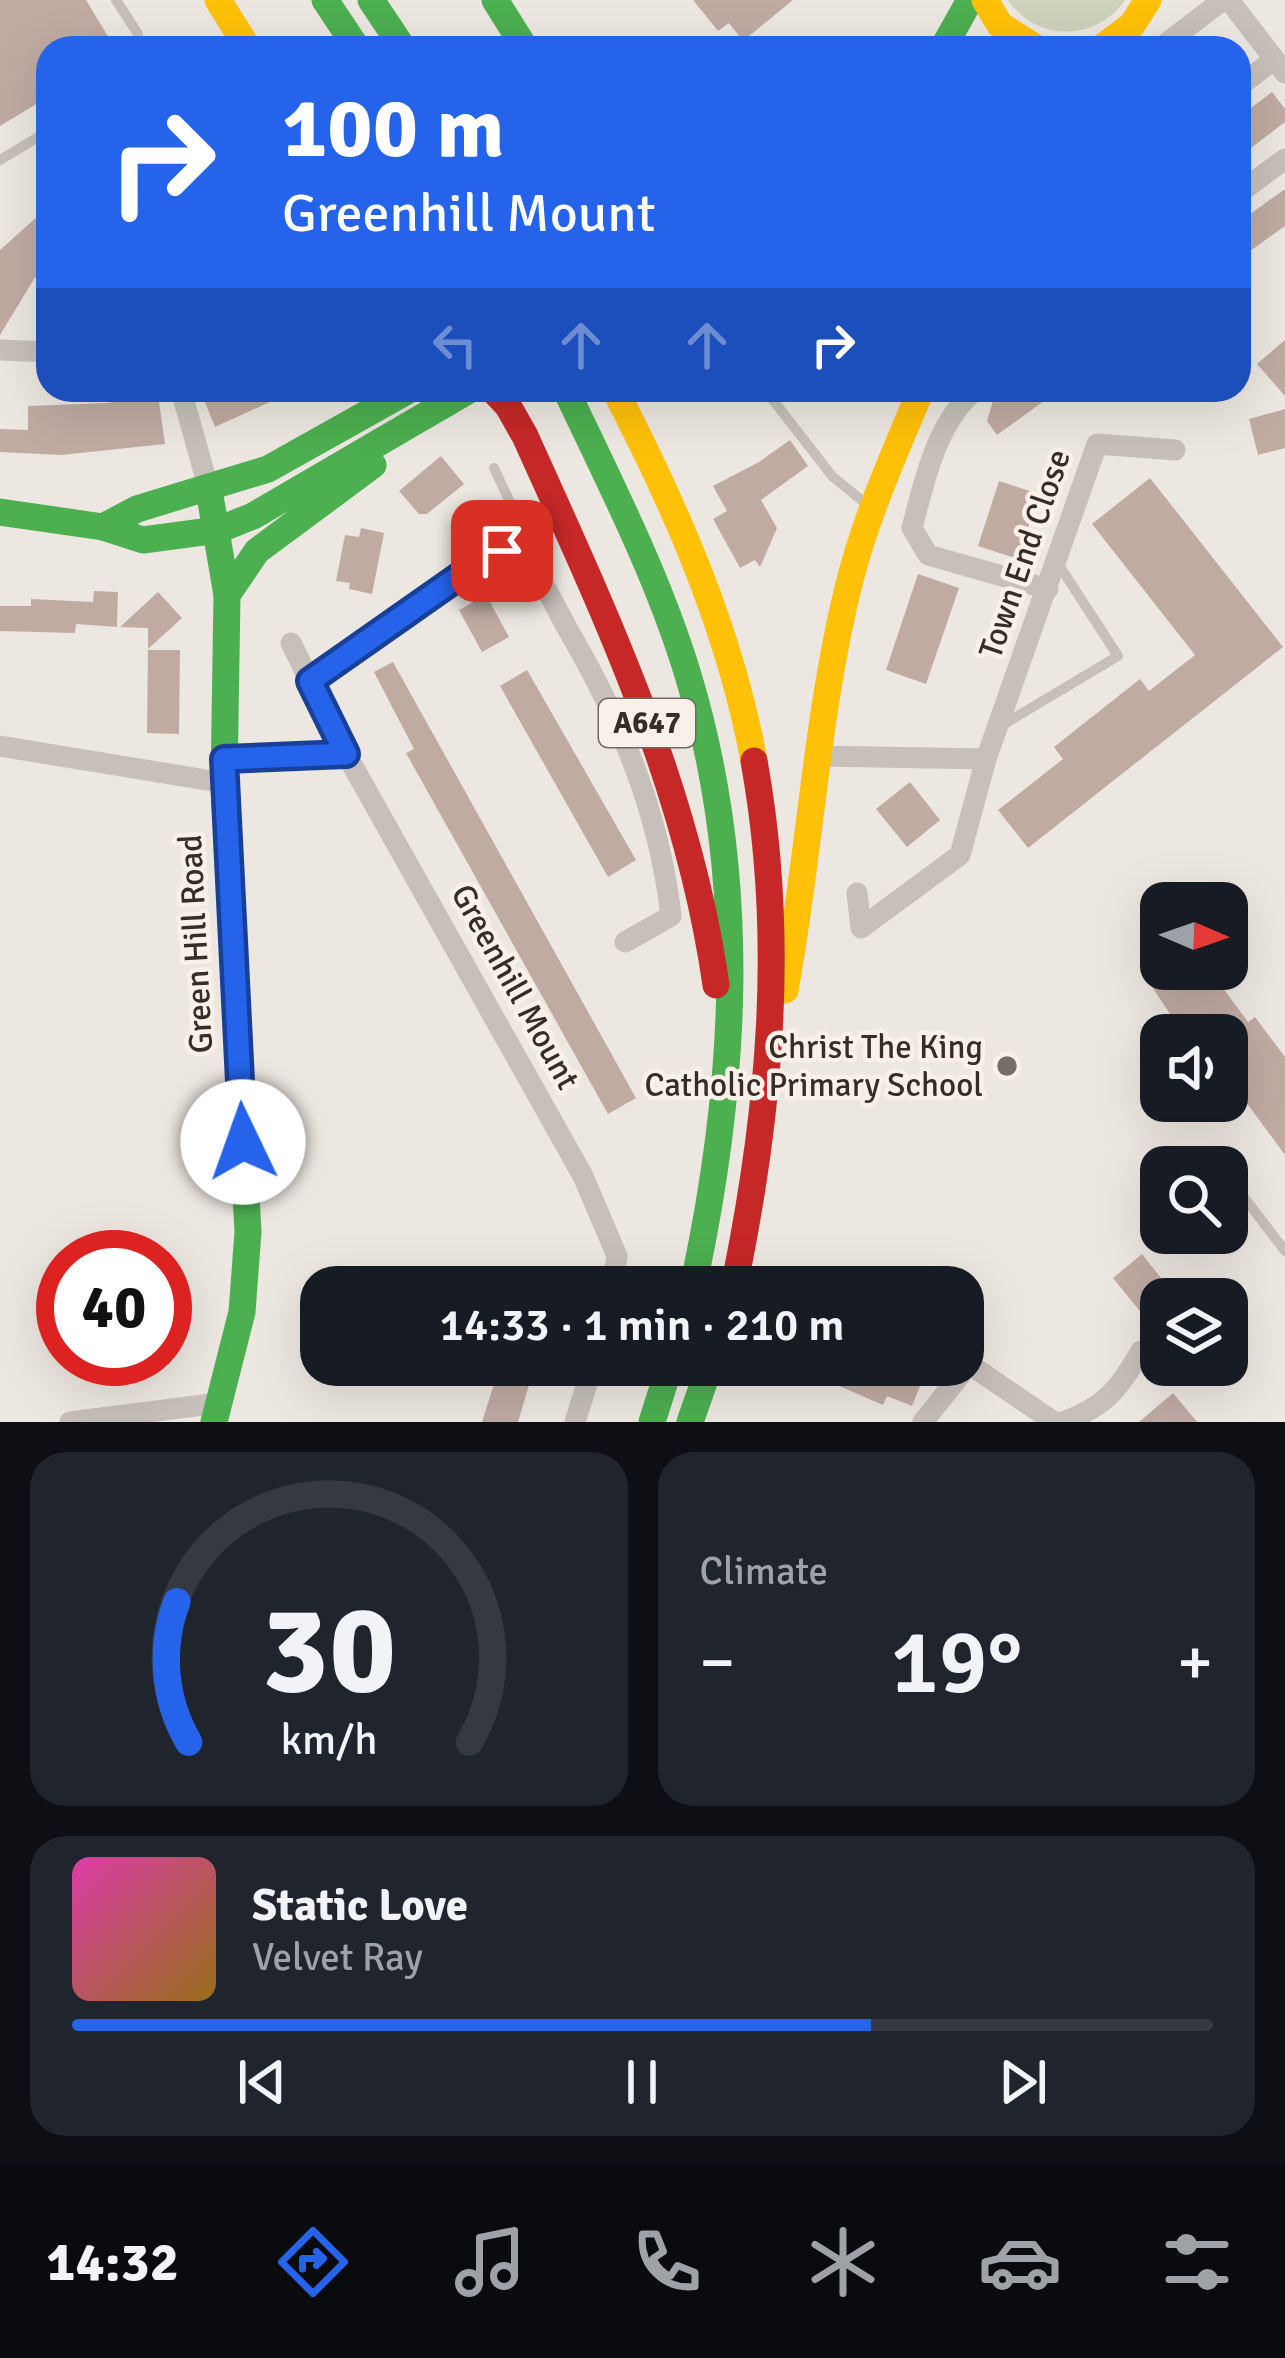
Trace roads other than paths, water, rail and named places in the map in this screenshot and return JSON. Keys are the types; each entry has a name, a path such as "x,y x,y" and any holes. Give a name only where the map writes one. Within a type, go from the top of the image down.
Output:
{"main road":[{"path":"218,0 240,36"},
{"path":"326,0 349,36"},
{"path":"371,0 395,36"},
{"path":"495,0 518,36"},
{"path":"950,36 970,0"},
{"path":"985,0 1000,25 1014,36"},
{"path":"1116,36 1132,25 1148,0"},
{"path":"103,527 137,509 268,469 388,402"},
{"path":"0,512 103,527 143,540 218,530 253,516 449,402"},
{"name":"A647","path":"504,402 525,436 616,641 671,785 694,861 731,1082"},
{"name":"A647","path":"571,402 658,591 700,719 722,832 733,920 731,1082 713,1209 698,1266"},
{"name":"A647","path":"622,402 686,535 728,651 747,728 767,837 770,1063"},
{"name":"A647","path":"739,1266 755,1194 770,1063 801,913 830,681 850,580 916,402"},
{"path":"227,596 257,551 372,466 406,428"},
{"name":"Green Hill Road","path":"209,490 227,596 224,771 248,1232 242,1312 216,1413"},
{"path":"652,1422 663,1386"},
{"path":"690,1422 703,1386"}],"street":[{"path":"1176,36 1226,0 1280,67 1251,80"},
{"path":"1251,184 1285,159"},
{"path":"0,350 36,352"},
{"path":"184,402 209,490"},
{"path":"965,402 928,467 912,528 928,555 1048,589"},
{"name":"Town End Close","path":"857,893 865,939 960,855 986,759 1097,444 1175,450"},
{"path":"310,681 491,554 502,551 522,557 608,698 660,843 671,916 625,942"},
{"name":"Greenhill Mount","path":"291,643 346,754 583,1176 617,1256 615,1266"},
{"path":"0,746 224,771 346,754"},
{"path":"820,756 986,759"},
{"path":"1063,1422 1093,1411 1122,1384 1140,1353"},
{"path":"984,1372 1054,1422"},
{"path":"575,1422 586,1386"},
{"path":"923,1422 948,1386"},
{"path":"70,1422 216,1413"}],"lane":[{"path":"116,0 137,36"},
{"path":"0,160 36,138"},
{"path":"775,402 832,476 873,510"},
{"path":"494,468 523,530 522,557"},
{"path":"1001,726 1118,656 1057,562"},
{"path":"1248,1203 1285,1251"}],"place":[{"name":"Christ The King Catholic Primary School","path":"1007,1066"}]}
